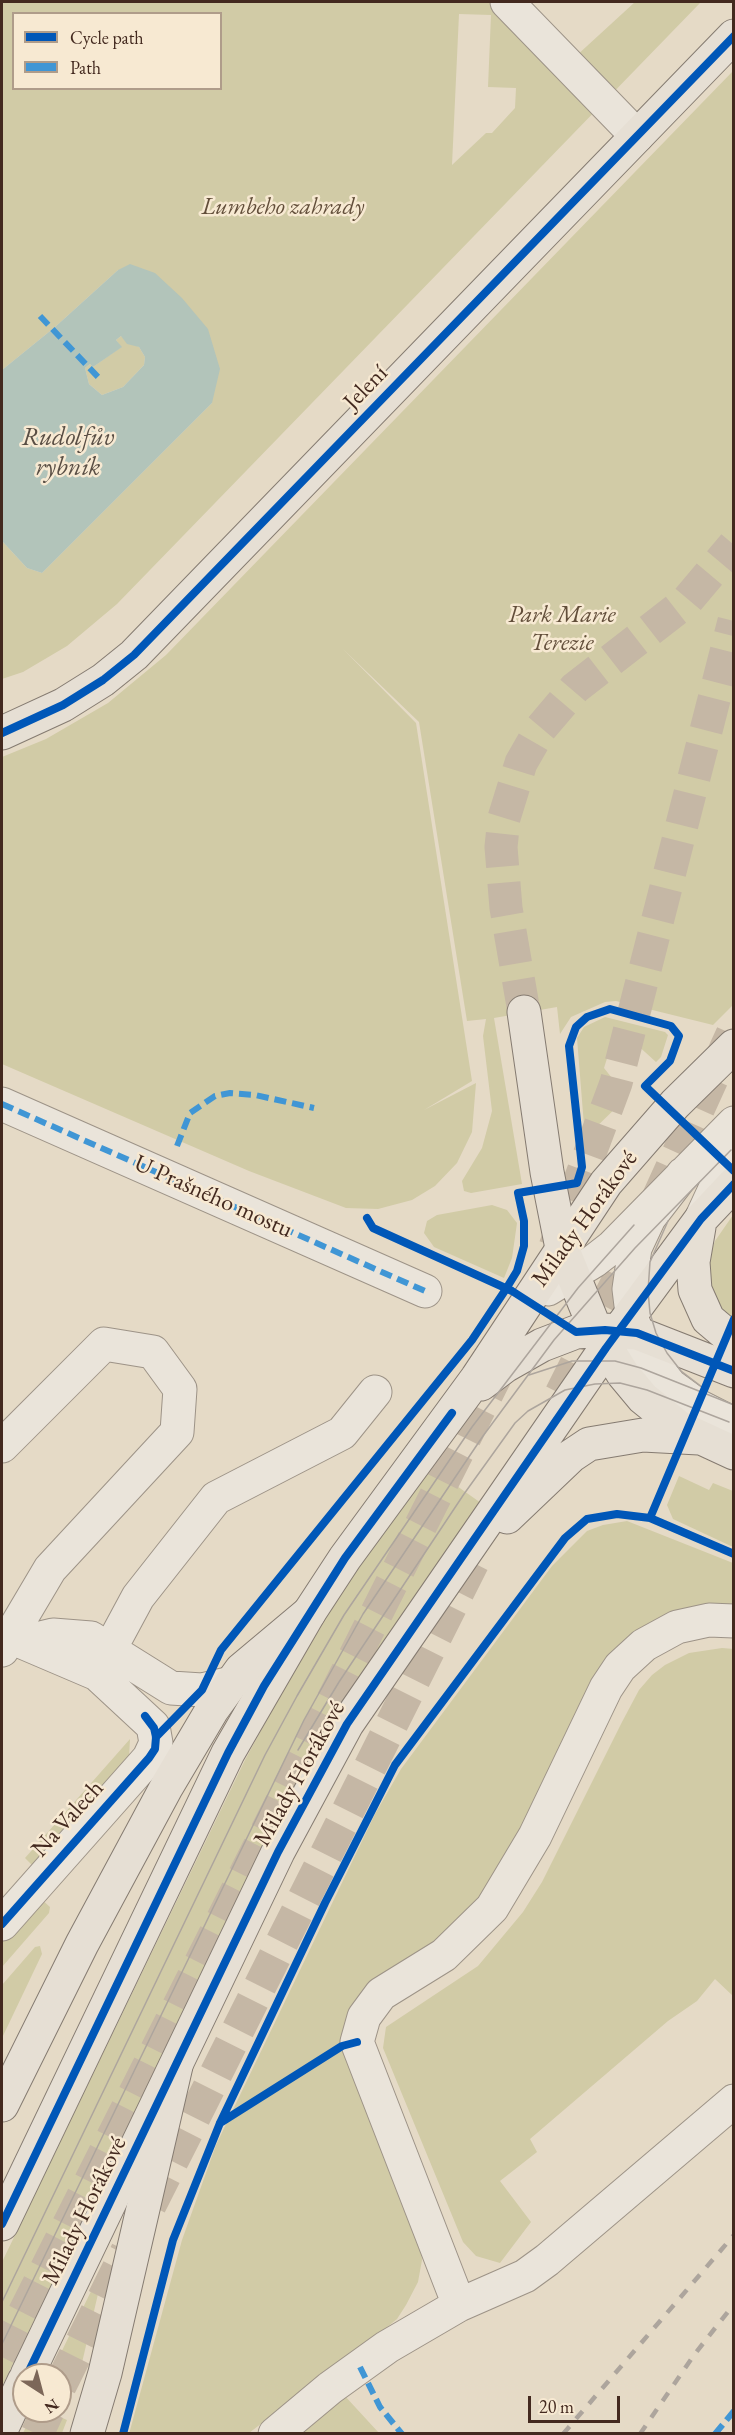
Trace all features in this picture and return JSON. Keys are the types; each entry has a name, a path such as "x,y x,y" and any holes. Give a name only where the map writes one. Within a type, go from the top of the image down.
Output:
{"main road":[{"name":"Jelení","path":"2,734 63,705 103,680 134,655 734,36"},
{"path":"524,1012 547,1172 567,1262 618,1331 643,1398 669,1420 699,1438 734,1453"},
{"name":"Milady Horákové","path":"2,2224 228,1753 309,1613 345,1558 452,1413 527,1300 567,1262 606,1183 640,1143 734,1046"},
{"name":"Milady Horákové","path":"33,2363 314,1782 347,1724 618,1331 701,1219 734,1184"},
{"path":"701,1219 695,1240 693,1262 695,1290 708,1319 734,1341"},
{"path":"452,1413 483,1383 527,1352 576,1332 618,1331 734,1371"},
{"path":"454,1568 571,1456 589,1444 643,1435 699,1438"},
{"path":"2,2105 73,1960 167,1786 231,1683 256,1657 309,1613"},
{"path":"87,2433 105,2373 176,2066"},
{"path":"2,2428 12,2407"}],"street":[{"path":"507,2 637,136"},
{"name":"U Prašného mostu","path":"2,1104 425,1291"},
{"path":"567,1262 612,1247 734,1123"},
{"path":"701,1219 734,1148"},
{"path":"682,1174 661,1199 639,1235 618,1331 650,1360 670,1385 700,1407 734,1424"},
{"path":"2,1446 104,1344 153,1352 180,1389 177,1432 50,1569 8,1647"},
{"path":"110,1649 138,1597 216,1498 342,1433 375,1392"},
{"path":"459,2305 357,2042 364,2018 381,1994 444,1955 492,1908 535,1836 606,1688 625,1662 657,1637 684,1624 709,1620 734,1621"},
{"path":"8,1647 53,1635 91,1638 171,1688 202,1690 231,1683"},
{"name":"Na Valech","path":"2,1924 150,1758 155,1749 156,1737 153,1726 145,1716 97,1674 8,1647"},
{"path":"275,2433 330,2388 387,2347 459,2305 525,2276 547,2260 734,2101"}],"green space":[{"name":"Lumbeho zahrady","path":"2,2 523,2 575,57 635,2 701,2 117,604 67,646 23,672 2,679 2,541 27,568 42,573 212,403 118,270 55,327 2,370","holes":["459,14 491,15 488,87 516,88 515,108 492,133 486,133 452,165"]},
{"name":"Park Marie Terezie","path":"733,71 733,1005 713,1025 616,1001 605,1002 571,1017 560,1034 557,1007 494,1018 522,1184 471,1193 464,1191 462,1181 482,1148 492,1111 483,1036 486,1019 467,1021 419,722 343,649 416,723 472,1081 424,1110 476,1083 472,1132 457,1163 435,1186 412,1200 378,1209 346,1208 249,1171 2,1064 2,757 46,739 108,703 166,655"},
{"path":"121,336 139,347 145,357 144,365 123,387 102,395 89,384 85,368 90,364 93,367 121,347 116,340"},
{"path":"605,1017 665,1032 668,1035 661,1057 656,1062 635,1043 620,1043 609,1052 604,1068 627,1097 585,1138 577,1038 584,1027"},
{"path":"492,1205 507,1210 517,1223 512,1258 504,1278 434,1247 424,1233 427,1221 437,1215"},
{"path":"733,1215 733,1330 709,1291 709,1257 715,1241"},
{"path":"430,1467 481,1503 336,1714 299,1778 2,2386 2,2262 245,1760 290,1677 341,1593"},
{"path":"679,1476 709,1490 713,1483 733,1491 733,1547 673,1519 667,1505"},
{"path":"627,1521 733,1563 733,1606 672,1613 635,1632 507,1859 464,1918 444,1938 360,1998 420,2236 422,2260 418,2282 406,2305 397,2319 249,2433 129,2434 182,2240 216,2145 375,1814 401,1769 552,1566 587,1531 603,1525"},
{"path":"722,1648 734,1649 733,1996 715,1979 697,2001 668,2021 530,2139 537,2152 500,2181 531,2222 500,2263 476,2256 463,2242 383,2048 386,2027 478,1966 523,1912 542,1882 639,1690 652,1675 665,1665 689,1653"},
{"path":"130,1739 129,1757 34,1867 25,1858"},
{"path":"40,1898 50,1907 49,1913 2,1967 2,1941"},
{"path":"40,1946 42,1954 2,2038 2,1985 35,1947"},
{"path":"97,2279 101,2281 78,2380 72,2377 72,2363 56,2363"},
{"path":"344,2395 379,2433 296,2434"},
{"path":"28,2423 66,2423 62,2433 23,2433"}],"water":[{"name":"Rudolfův rybník","path":"130,264 155,273 182,298 208,329 220,369 212,403 42,573 27,568 2,541 2,370 55,327 118,270","holes":["121,336 127,344 139,347 145,357 144,365 123,387 102,395 89,384 85,368 90,364 93,367 122,347 116,340"]}],"tunnel":[{"path":"524,1012 506,908 501,847 504,818 521,763 541,728 575,688 686,602 734,545"},
{"path":"555,1247 616,1083 734,621"},
{"path":"658,1198 734,1030"},
{"path":"561,1394 632,1253"},
{"path":"2,2357 504,1360"},
{"path":"150,2205 477,1554"},
{"path":"71,2363 127,2251"},
{"path":"37,2434 42,2423"}],"tram line":[{"path":"2,2344 304,1720 363,1614 483,1436 554,1340 635,1248 731,1150"},
{"path":"668,1221 650,1262 648,1291 650,1313 656,1333 667,1353 681,1371 702,1387"},
{"path":"2,2302 265,1755 344,1615 472,1427 578,1288 634,1225"},
{"path":"529,1375 572,1361 615,1361 641,1368 734,1405"},
{"path":"298,1750 339,1682 464,1494 515,1423 528,1411 565,1390 595,1384 620,1383 647,1390 729,1422"}],"railway":[{"path":"563,2434 734,2235"},
{"path":"640,2434 694,2355 734,2304"}],"marked path":[{"path":"40,316 98,377"},
{"path":"177,1146 190,1113 215,1096 230,1093 255,1095 314,1108"},
{"path":"2,1104 425,1291"},
{"path":"360,2367 380,2407 402,2434"},
{"path":"715,2434 734,2411"}],"cycle path":[{"path":"2,733 63,705 103,680 134,655 734,36"},
{"path":"156,1737 202,1690 221,1650 472,1340 506,1289 517,1271 524,1246 524,1221 518,1193 577,1183 582,1167 569,1046 576,1027 587,1017 610,1009 671,1026 679,1036 670,1061 645,1086 734,1171"},
{"path":"33,2363 278,1852 347,1724 606,1348 701,1219 734,1184"},
{"path":"367,1218 373,1228 512,1291 576,1332 605,1330 637,1333 734,1371"},
{"path":"123,2434 173,2240 220,2123 325,1903 395,1765 565,1538 587,1519 617,1514 650,1518 734,1319"},
{"path":"2,2224 228,1753 264,1686 345,1558 452,1413"},
{"path":"650,1518 734,1554"},
{"path":"2,1924 149,1758 155,1749 156,1737 154,1728 145,1716"},
{"path":"220,2123 342,2046 357,2042"}]}
